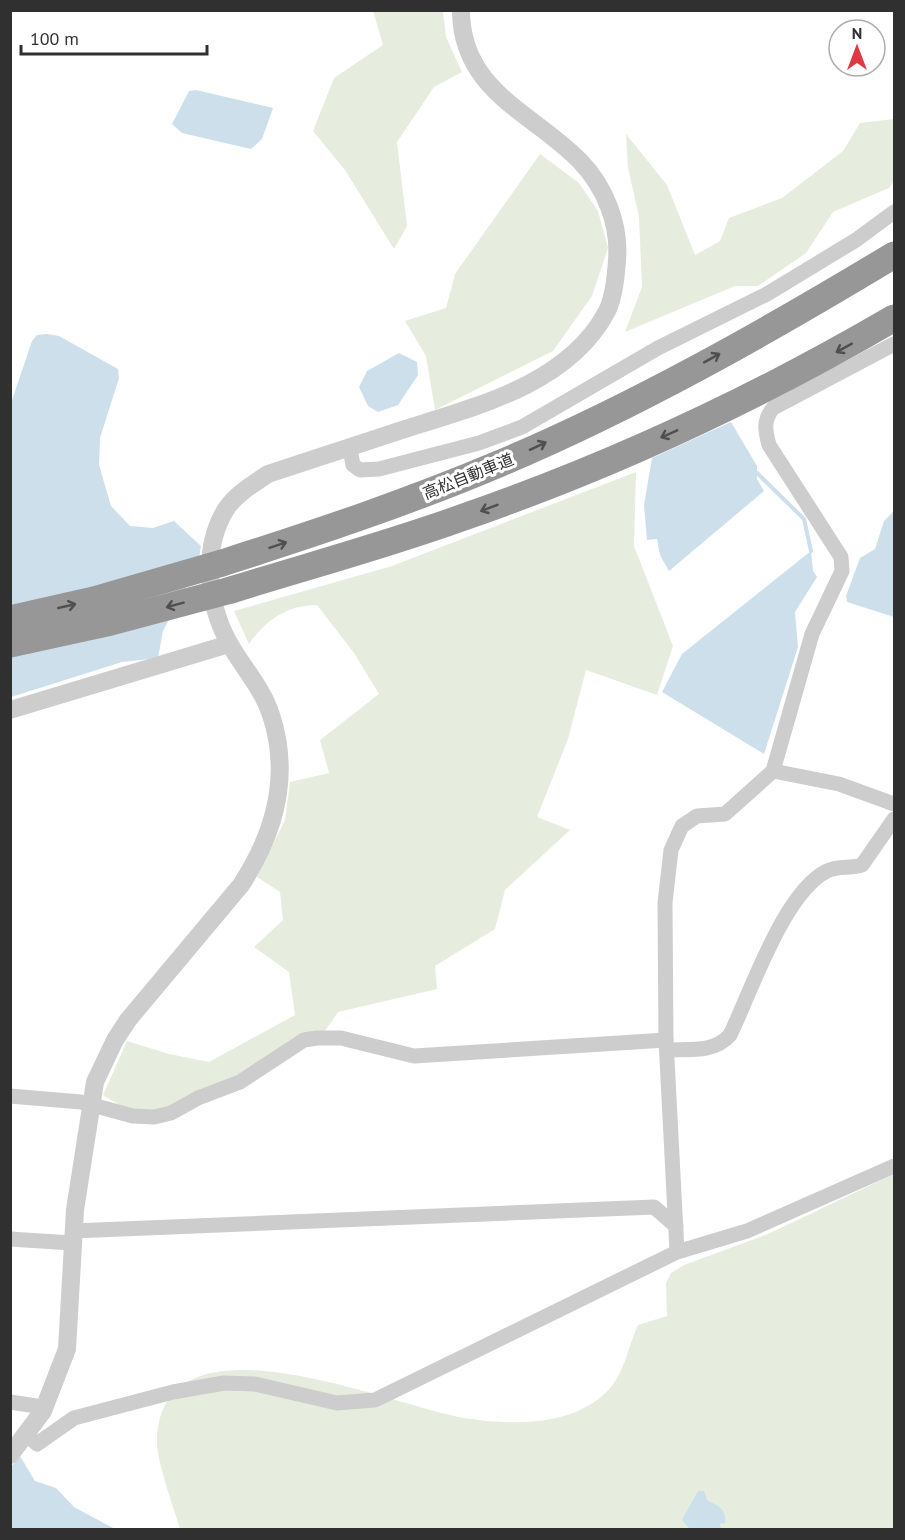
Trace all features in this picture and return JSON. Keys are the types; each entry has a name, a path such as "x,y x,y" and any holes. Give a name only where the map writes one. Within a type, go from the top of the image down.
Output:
{"highway":[{"name":"高松自動車道","path":"10,620 222,563 375,514 512,458 607,414 710,359 894,255"},
{"path":"10,644 111,622 231,590 462,518 614,459 772,386 894,318"}],"street":[{"path":"10,1455 43,1411 67,1349 71,1322 72,1237 95,1082 115,1040 128,1020 241,885 257,861 272,825 280,777 277,739 262,692 229,644 218,622 211,590 214,534 227,508 247,488 268,474 491,402 530,382 564,360 594,331 607,311 616,272 618,248 615,221 603,195 581,162 507,101 477,72 467,48 461,10"},
{"path":"350,449 353,465 360,470 379,468 479,444 522,427 658,348 767,294 856,240 894,212"},
{"path":"677,1252 667,1045 665,903 671,850 682,826 697,816 725,814 773,771 812,634 842,571 841,557 769,445 764,427 772,408 894,344"},
{"path":"10,710 229,644"},
{"path":"10,1096 91,1104 134,1116 171,1113 198,1098 240,1082 304,1040 316,1038 341,1038 414,1056 667,1045 707,1048 722,1044 730,1035 784,918 798,896 826,871 862,865 894,810 839,784 773,771"},
{"path":"27,1435 37,1444 74,1418 173,1392 224,1383 255,1384 337,1403 375,1400 677,1252 747,1230 894,1166"},
{"path":"10,1239 654,1207 676,1226"},
{"path":"10,1402 36,1406 43,1411"}],"shaded area":[{"path":"373,11 443,11 446,37 462,72 434,87 397,142 407,226 394,249 345,170 313,131 334,78 383,45"},
{"path":"894,119 894,181 889,188 833,212 806,253 758,286 735,286 625,332 642,287 639,217 628,168 626,134 667,185 695,255 720,241 729,218 782,198 843,151 860,123"},
{"path":"540,154 579,183 598,211 608,248 592,296 553,351 435,410 426,356 405,321 446,308 455,274"},
{"path":"636,472 634,546 673,646 657,695 586,670 568,739 537,817 570,830 505,890 495,929 435,966 437,989 338,1012 325,1031 167,1111 128,1110 103,1095 127,1041 169,1054 209,1062 295,1015 289,972 254,947 283,920 280,892 257,877 285,820 290,782 329,773 320,740 379,694 354,653 317,605 296,608 278,616 262,628 249,644 234,611 392,566"},
{"path":"894,1174 894,1529 180,1529 163,1473 157,1442 168,1400 197,1377 238,1370 288,1374 341,1385 437,1412 471,1419 528,1422 556,1418 582,1409 596,1401 614,1383 638,1325 667,1316 666,1283 671,1273 684,1265 768,1234"}],"water":[{"path":"196,90 273,108 262,139 251,149 182,133 172,124 189,91"},
{"path":"37,335 59,336 118,369 119,378 100,438 99,465 111,506 130,526 153,528 174,521 201,546 198,564 163,631 158,658 122,662 11,697 11,403 32,341"},
{"path":"399,353 417,362 418,375 398,405 378,412 368,406 359,387 367,371"},
{"path":"731,422 757,466 757,479 764,491 669,571 660,555 657,539 647,540 644,505 652,458"},
{"path":"894,511 894,617 847,602 846,596 860,558 875,549 884,521"},
{"path":"811,551 813,571 817,577 795,612 798,647 764,754 662,692 682,654"},
{"path":"20,1456 35,1481 56,1488 74,1507 115,1529 11,1529 10,1468"},
{"path":"698,1491 704,1491 707,1500 718,1506 725,1514 725,1523 720,1524 721,1529 690,1529 682,1520"}],"waterway":[{"path":"757,473 804,519 811,551"}]}
